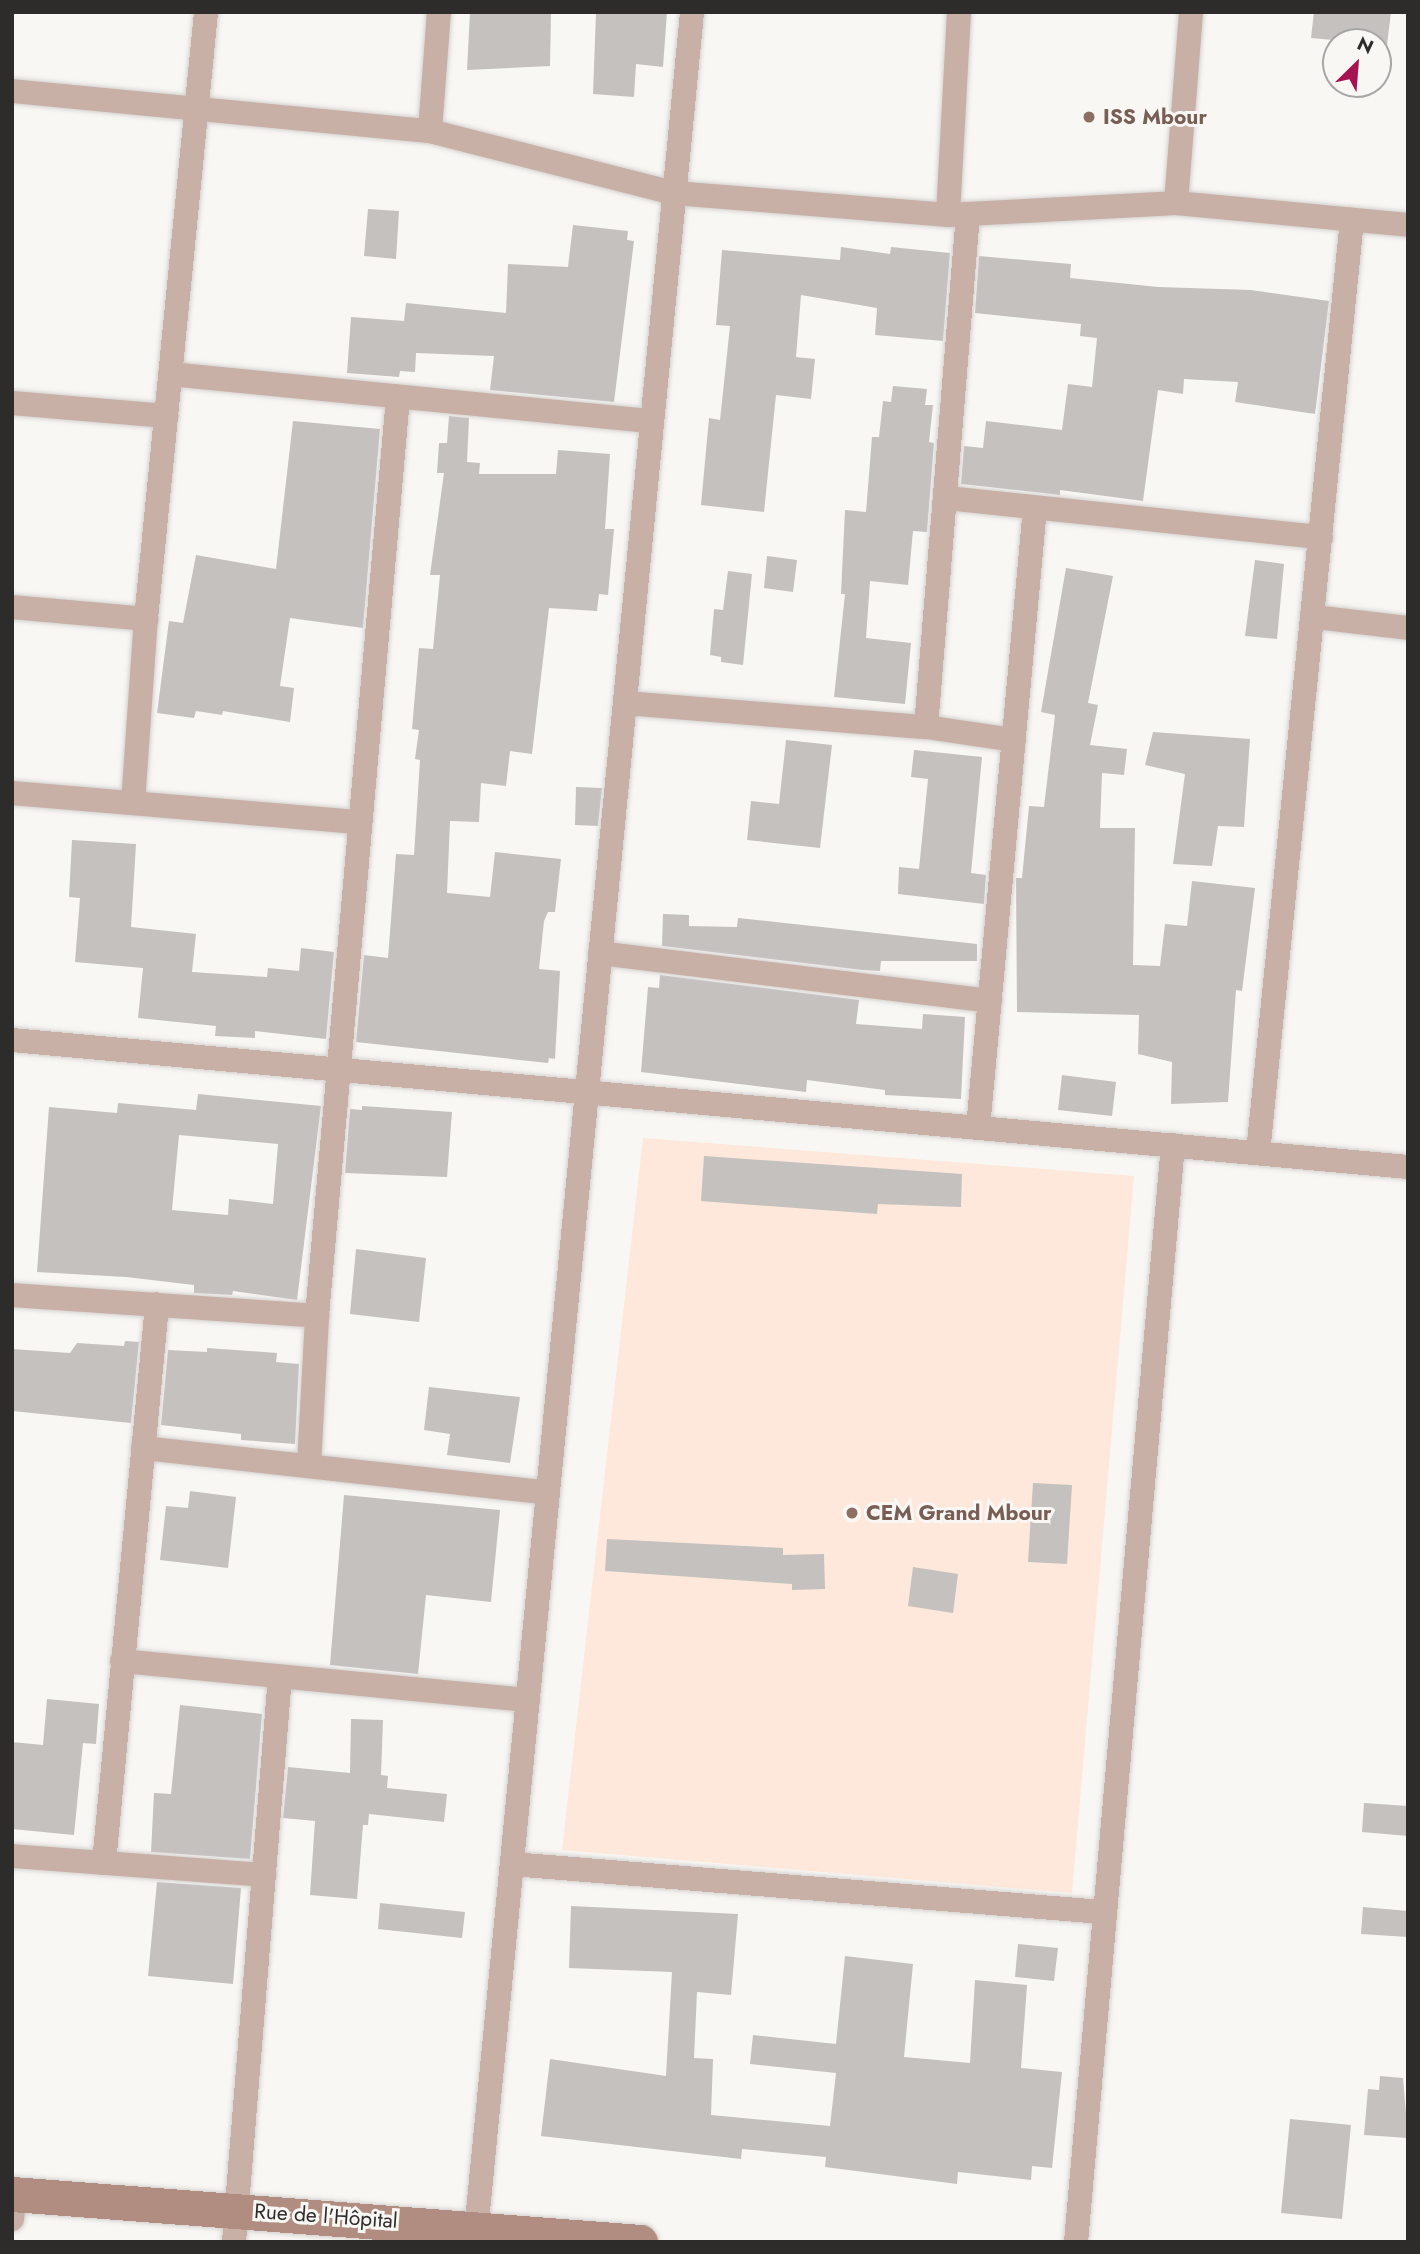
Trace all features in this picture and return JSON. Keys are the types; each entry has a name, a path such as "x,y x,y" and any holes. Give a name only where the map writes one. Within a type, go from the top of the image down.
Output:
{"main road":[{"name":"Rue de l'Hôpital","path":"13,2202 234,2225 640,2242"}],"street":[{"path":"133,803 146,620 206,12"},
{"path":"430,131 439,12"},
{"path":"476,2235 692,12"},
{"path":"926,727 947,498 958,215 959,12"},
{"path":"1176,202 1191,12"},
{"path":"12,91 430,131 674,193 958,215 1176,202 1408,225"},
{"path":"1258,1153 1315,617 1352,219"},
{"path":"170,374 652,422"},
{"path":"309,1465 317,1316 398,397"},
{"path":"12,402 166,415"},
{"path":"947,498 1321,537"},
{"path":"978,1128 1035,508"},
{"path":"12,607 146,620"},
{"path":"1315,617 1408,628"},
{"path":"625,703 926,727 1014,740"},
{"path":"12,793 360,822"},
{"path":"600,953 990,1001"},
{"path":"12,1040 1408,1167"},
{"path":"1076,2242 1102,1912 1173,1145"},
{"path":"12,1295 317,1316"},
{"path":"104,1863 158,1305"},
{"path":"143,1448 548,1493"},
{"path":"122,1661 528,1700"},
{"path":"234,2225 280,1677"},
{"path":"12,1856 264,1875"},
{"path":"512,1864 1102,1912"}],"shaded area":[{"name":"CEM Grand Mbour","path":"643,1138 1134,1176 1072,1893 562,1850"}],"building":[{"path":"470,12 551,12 550,66 467,70"},
{"path":"596,12 667,12 663,67 636,64 634,97 593,94"},
{"path":"1314,12 1391,12 1389,28 1322,28 1322,39 1311,38"},
{"path":"368,209 399,211 396,259 364,256"},
{"path":"573,225 628,231 627,240 634,241 614,402 490,390 494,356 416,353 415,372 400,371 399,377 347,373 351,317 404,321 406,303 506,313 508,264 568,267"},
{"path":"841,247 890,254 891,247 950,253 943,341 875,335 877,308 801,295 796,357 815,359 811,399 776,395 764,512 701,505 709,418 720,420 730,326 716,325 722,250 840,260"},
{"path":"979,256 1071,264 1070,278 1158,287 1251,290 1329,301 1315,414 1235,402 1238,382 1184,379 1183,394 1158,390 1143,501 1060,490 1060,495 961,484 964,446 983,448 986,421 1062,430 1068,384 1092,387 1097,338 1080,336 1081,324 975,313"},
{"path":"893,386 927,389 925,405 933,405 929,442 934,443 927,532 913,531 908,585 870,581 866,638 911,643 905,704 834,697 845,594 841,594 845,510 866,512 872,437 879,437 883,401 891,402"},
{"path":"449,416 469,418 467,462 480,463 479,474 556,474 558,450 610,454 605,529 614,529 608,595 599,594 597,611 549,608 532,754 510,751 506,786 481,783 479,822 450,821 447,893 490,897 495,852 561,859 555,912 548,912 544,921 539,969 560,971 555,1059 549,1058 548,1063 356,1042 364,955 388,958 396,854 414,855 420,760 415,759 419,730 412,729 419,648 433,649 440,575 430,575 444,473 437,473 439,443 447,443"},
{"path":"293,421 380,429 363,628 290,618 280,686 294,688 290,722 223,711 222,715 196,711 194,718 157,713 169,621 183,623 196,555 276,569"},
{"path":"767,556 797,560 793,592 764,588"},
{"path":"1255,560 1284,564 1277,639 1245,636"},
{"path":"1066,568 1113,576 1088,703 1098,705 1090,745 1127,749 1124,775 1102,773 1100,828 1135,828 1133,965 1160,966 1165,924 1187,926 1192,881 1255,888 1242,991 1236,990 1228,1102 1171,1104 1172,1062 1138,1054 1139,1015 1017,1012 1016,878 1022,878 1029,806 1044,807 1055,715 1041,712"},
{"path":"728,571 752,574 743,665 721,662 721,657 710,655 714,609 723,610"},
{"path":"1153,732 1250,739 1244,827 1218,826 1212,866 1173,864 1185,774 1145,765"},
{"path":"786,740 832,745 820,848 747,840 751,801 779,804"},
{"path":"914,750 982,757 971,873 986,875 984,904 898,894 899,867 919,869 928,779 911,777"},
{"path":"576,787 602,788 598,826 575,825"},
{"path":"72,840 136,844 131,927 196,934 192,972 267,977 268,968 299,971 301,948 334,952 326,1039 255,1031 255,1038 215,1036 216,1026 138,1018 143,968 75,962 80,898 69,897"},
{"path":"663,914 689,915 689,926 737,927 738,918 977,944 977,961 881,961 880,971 662,946"},
{"path":"660,975 859,1000 856,1024 922,1029 923,1014 965,1017 961,1099 885,1095 885,1090 807,1080 806,1092 641,1072 648,987 659,988"},
{"path":"1062,1075 1116,1082 1112,1116 1058,1110"},
{"path":"198,1094 321,1106 297,1300 233,1291 232,1295 194,1293 194,1285 126,1277 37,1272 49,1107 117,1113 118,1103 196,1110","holes":["179,1135 278,1144 273,1204 229,1199 228,1215 172,1210"]},
{"path":"362,1106 452,1112 447,1177 345,1173 350,1109 362,1110"},
{"path":"704,1156 962,1174 961,1207 878,1204 877,1214 701,1201"},
{"path":"356,1249 426,1258 419,1322 350,1314"},
{"path":"125,1341 139,1342 131,1423 12,1411 12,1349 70,1353 77,1343 124,1346"},
{"path":"207,1348 277,1353 276,1362 299,1364 295,1444 241,1440 241,1434 161,1425 168,1350 207,1352"},
{"path":"429,1387 520,1397 510,1463 447,1455 450,1434 424,1430"},
{"path":"1033,1483 1072,1485 1067,1564 1028,1562"},
{"path":"190,1491 236,1497 228,1568 160,1560 166,1506 188,1508"},
{"path":"344,1495 500,1510 491,1602 426,1595 418,1674 330,1665"},
{"path":"607,1539 783,1548 783,1555 824,1554 825,1589 792,1590 792,1584 605,1571"},
{"path":"913,1567 958,1574 953,1613 908,1606"},
{"path":"47,1699 99,1704 96,1744 83,1743 74,1835 12,1829 12,1742 43,1745"},
{"path":"180,1705 262,1714 250,1859 151,1852 154,1793 171,1794"},
{"path":"351,1719 383,1720 381,1775 388,1776 387,1788 447,1794 444,1822 369,1814 368,1825 363,1825 357,1899 310,1895 315,1821 283,1818 288,1767 350,1773"},
{"path":"1364,1803 1408,1806 1408,1836 1362,1832"},
{"path":"157,1882 241,1888 233,1984 148,1976"},
{"path":"380,1903 465,1912 462,1938 378,1929"},
{"path":"571,1906 738,1914 731,1995 697,1992 694,2058 713,2059 711,2115 830,2126 836,2073 750,2064 753,2035 836,2044 845,1956 913,1964 904,2057 970,2063 975,1980 1027,1985 1021,2068 1062,2072 1052,2168 1032,2166 1031,2180 958,2172 957,2184 825,2167 826,2157 742,2149 741,2159 541,2136 550,2059 666,2076 672,1972 569,1968"},
{"path":"1363,1907 1408,1911 1408,1937 1361,1934"},
{"path":"1018,1944 1058,1948 1054,1981 1015,1977"},
{"path":"1380,2076 1403,2078 1408,2138 1364,2135 1368,2089 1379,2090"},
{"path":"1290,2119 1351,2125 1342,2219 1281,2213"}],"place":[{"name":"ISS Mbour","path":"1089,117"},
{"name":"CEM Grand Mbour","path":"852,1513"}]}
